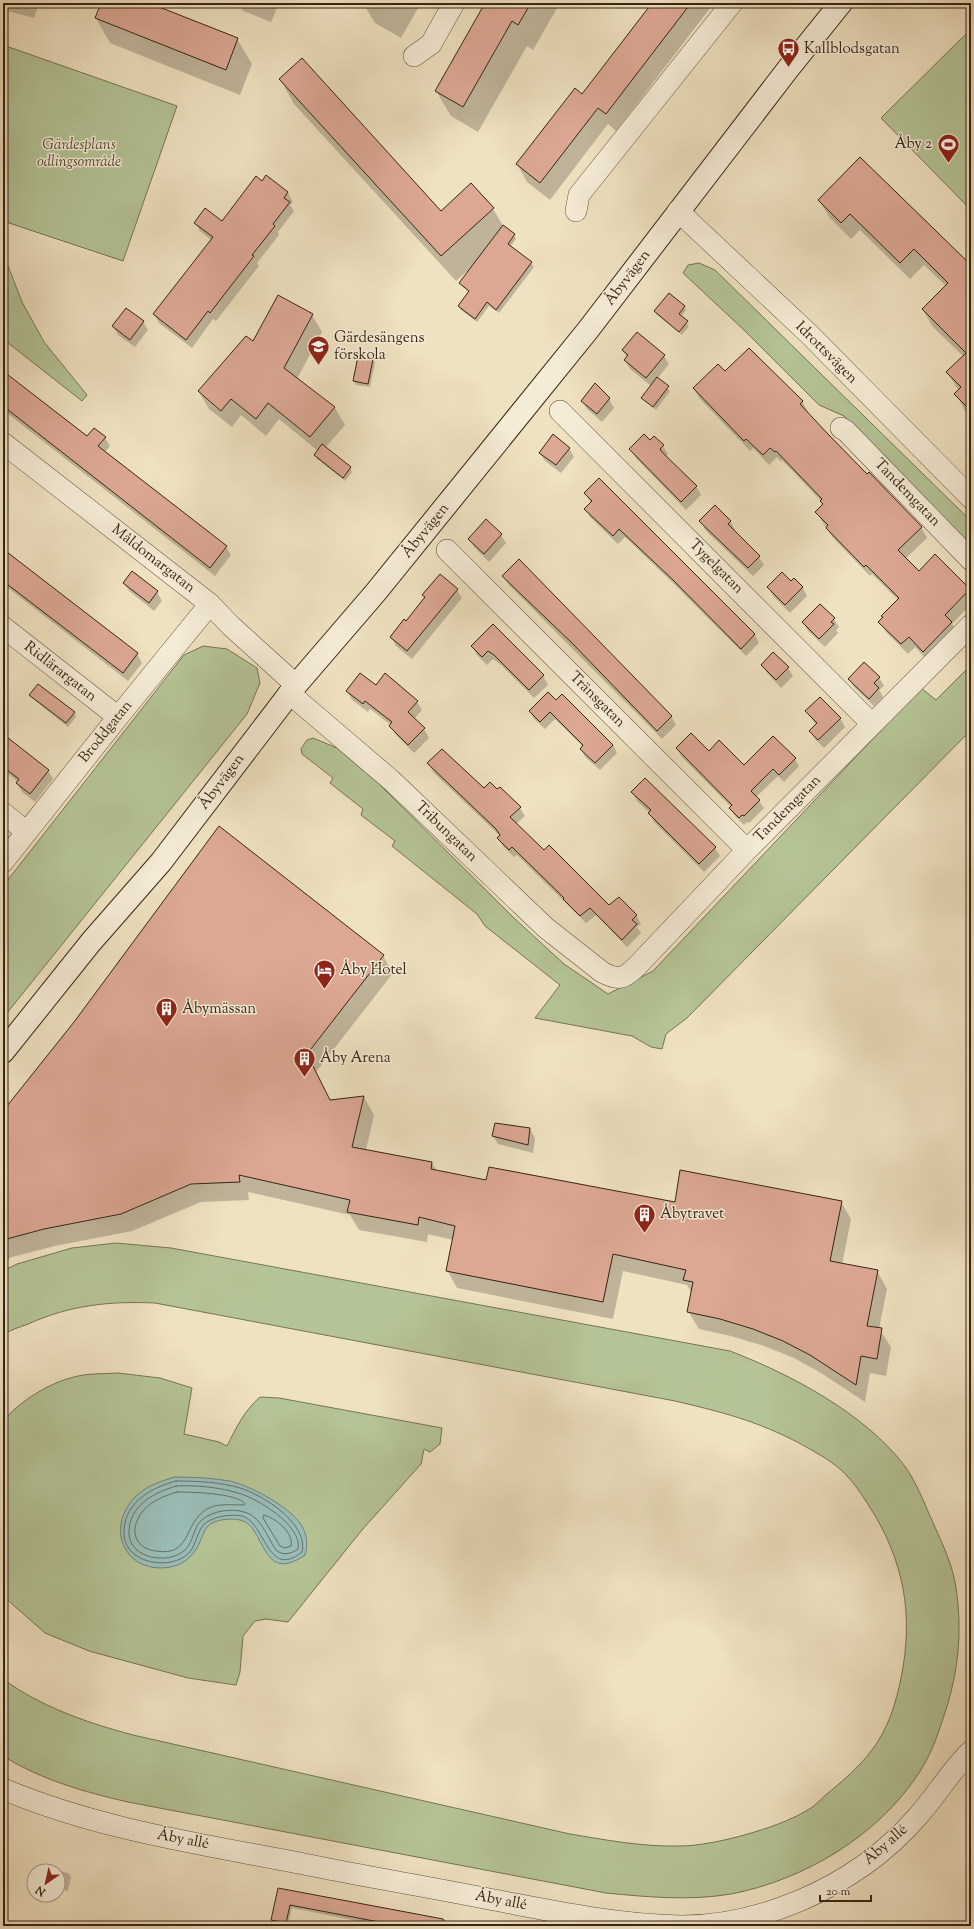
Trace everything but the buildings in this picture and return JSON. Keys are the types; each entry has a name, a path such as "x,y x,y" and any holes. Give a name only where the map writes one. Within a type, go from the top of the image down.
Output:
{"street":[{"path":"414,56 431,44 454,3"},
{"path":"576,211 579,195 732,3"},
{"name":"Åbyvägen","path":"3,1052 91,942 161,862 292,689 376,592 634,272 678,212 788,69 841,3"},
{"name":"Idrottsvägen","path":"678,212 809,334 971,498"},
{"name":"Tygelgatan","path":"560,411 872,724"},
{"name":"Tandemgatan","path":"841,428 852,436 971,560"},
{"name":"Måldomargatan","path":"3,443 210,604 292,689"},
{"name":"Tränsgatan","path":"447,550 747,850"},
{"name":"Broddgatan","path":"3,862 210,604"},
{"name":"Tandemgatan","path":"602,972 610,976 621,978 627,976 747,850 971,625"},
{"name":"Ridlärargatan","path":"3,627 118,717"},
{"name":"Tribungatan","path":"292,689 391,780 546,928 602,972"},
{"path":"3,813 27,832"},
{"name":"Åby allé","path":"3,1789 71,1815 136,1830 402,1884 577,1916 643,1925 684,1926 731,1921 799,1901 834,1884 868,1862 897,1837 918,1816 959,1762 971,1751"}],"green space":[{"name":"Åby 2","path":"971,29 971,210 881,118"},
{"name":"Gärdesplans odlingsområde","path":"3,45 177,106 123,261 3,221"},
{"path":"3,253 22,302 44,342 87,395 82,401 3,339"},
{"path":"699,263 715,270 971,521 971,551 844,416 819,405 745,331 683,273 688,265"},
{"path":"203,646 227,649 257,668 260,683 247,714 3,1018 3,886 184,655"},
{"path":"971,665 971,730 687,1018 666,1034 662,1049 651,1047 632,1036 535,1018 560,985 485,926 477,914 392,846 395,841 361,815 363,809 330,783 333,778 302,754 301,749 307,740 313,738 337,748 378,783 514,918 564,964 608,994 653,971 921,688 936,700"},
{"path":"116,1243 171,1248 730,1351 753,1360 801,1383 847,1412 888,1446 904,1465 920,1494 953,1572 959,1618 955,1675 939,1731 928,1757 919,1773 902,1796 883,1817 837,1852 812,1866 785,1878 731,1894 668,1898 606,1893 128,1802 95,1794 64,1784 33,1772 3,1756 3,1679 33,1698 65,1713 133,1735 570,1834 638,1844 666,1846 694,1845 710,1843 763,1830 794,1817 812,1807 852,1773 878,1742 887,1725 894,1706 901,1678 905,1655 906,1610 898,1568 891,1547 881,1526 853,1482 836,1466 799,1443 784,1435 754,1423 724,1413 675,1401 155,1303 106,1304 75,1308 12,1330 3,1335 3,1271 17,1264 72,1248"},
{"path":"118,1373 160,1378 192,1388 184,1434 219,1442 227,1446 245,1414 260,1397 279,1398 442,1428 440,1444 430,1452 424,1449 421,1464 362,1530 288,1622 266,1619 255,1621 243,1636 240,1672 236,1685 188,1678 89,1651 45,1633 3,1596 3,1421 26,1400 45,1388 64,1380 90,1374"}],"water":[{"path":"175,1477 230,1481 249,1488 271,1499 298,1520 303,1528 307,1541 305,1555 290,1563 280,1563 272,1559 265,1551 255,1532 248,1524 240,1520 228,1519 219,1520 208,1526 196,1549 186,1561 171,1567 155,1568 142,1564 132,1557 124,1547 121,1536 121,1523 126,1510 135,1497 159,1482"}],"place":[{"name":"Kallblodsgatan","path":"788,68"},
{"name":"Åby 2","path":"948,164"},
{"name":"Gärdesängens förskola","path":"319,366"},
{"name":"Åby Hotel","path":"325,990"},
{"name":"Åbymässan","path":"166,1028"},
{"name":"Åby Arena","path":"304,1078"},
{"name":"Åbytravet","path":"644,1234"}]}
